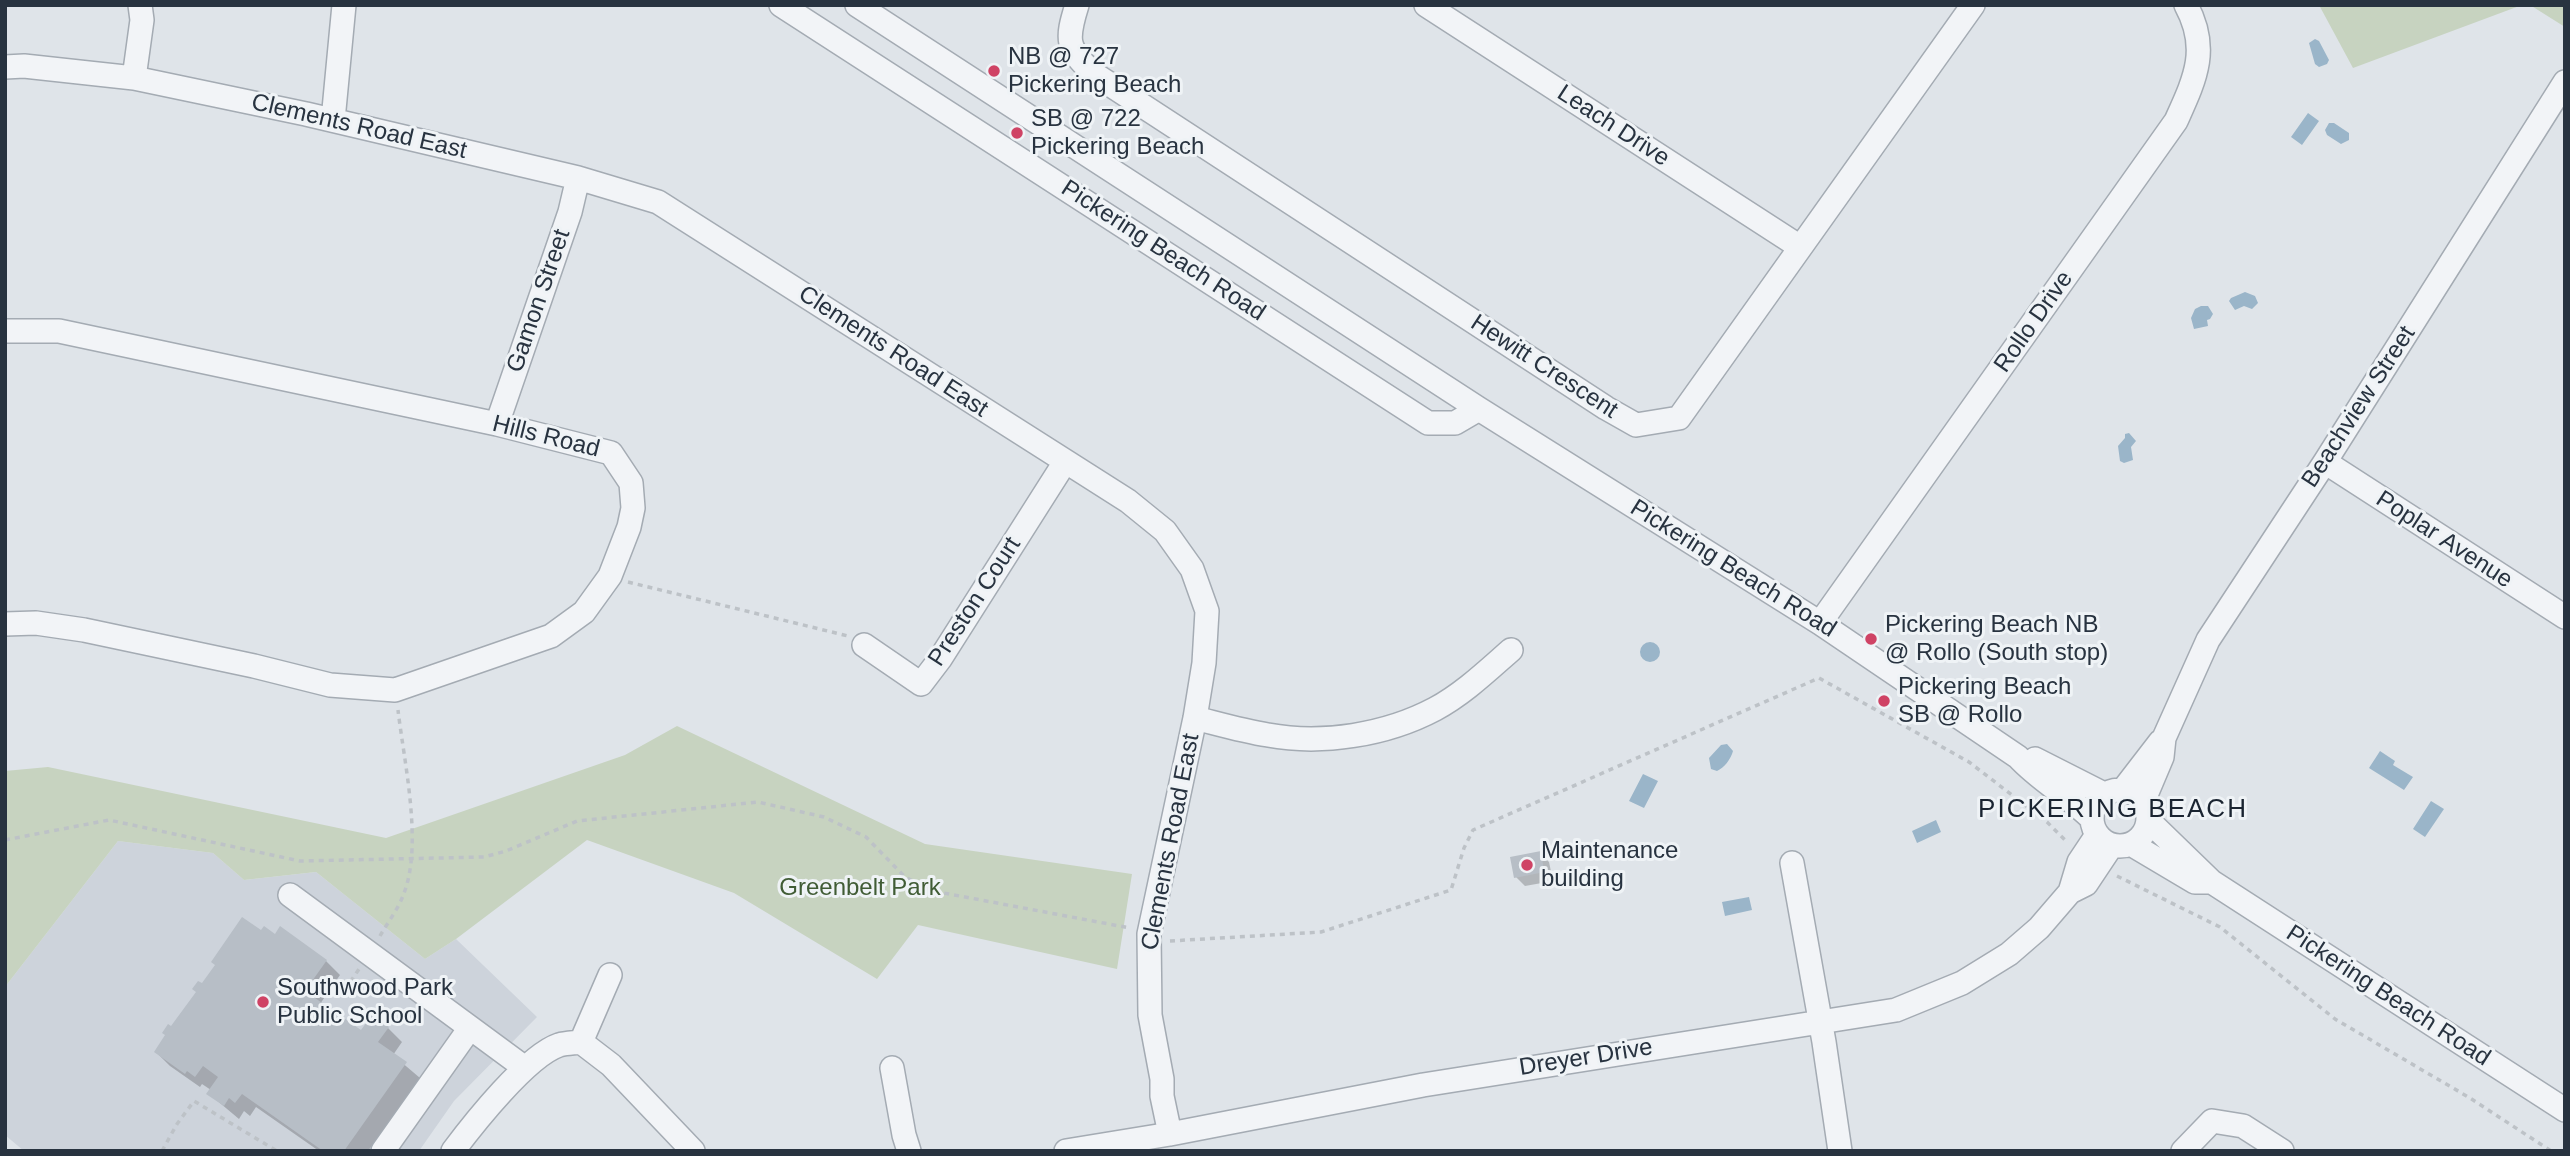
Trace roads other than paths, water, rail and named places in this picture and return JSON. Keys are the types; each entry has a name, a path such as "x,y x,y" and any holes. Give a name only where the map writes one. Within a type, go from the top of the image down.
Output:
{"street":[{"path":"134,78 142,20 140,5"},
{"path":"333,120 344,5"},
{"name":"Pickering Beach Road","path":"781,5 1428,423 1455,423 1479,409"},
{"name":"Pickering Beach Road","path":"857,5 1479,409 1820,623 2018,757 2030,770 2077,805 2108,835 2195,882 2212,883"},
{"name":"Hewitt Crescent","path":"1077,5 1068,34 1076,58 1094,74 1636,425 1679,418 1973,5"},
{"name":"Leach Drive","path":"1426,5 1800,247"},
{"name":"Rollo Drive","path":"1820,623 2176,121 2194,81 2200,48 2194,21 2186,5"},
{"name":"Clements Road East","path":"5,67 24,66 134,78 333,120 578,178 658,202 1128,501 1165,531 1192,569 1207,611 1204,663 1195,718 1149,934 1150,1015 1170,1134"},
{"name":"Beachview Street","path":"2145,811 2162,757 2164,738 2208,640 2325,462 2565,82"},
{"name":"Gamon Street","path":"497,424 570,212 578,178"},
{"name":"Hills Road","path":"5,331 59,331 497,424 611,453 631,482 633,508 629,527 610,576 584,612 551,636 395,690 330,685 84,630 36,623 5,624"},
{"name":"Preston Court","path":"864,645 921,684 940,659 1065,462"},
{"name":"Poplar Avenue","path":"2325,462 2565,617"},
{"path":"1195,718 1269,736 1317,740 1390,728 1435,709 1478,680 1510,650"},
{"name":"Beachview Street","path":"2114,792 2164,738"},
{"name":"Pickering Beach Road","path":"2018,757 2033,758 2114,792 2131,792 2145,811 2212,883 2565,1110"},
{"path":"2114,792 2098,801 2108,835 2140,837 2145,811"},
{"name":"Dreyer Drive","path":"1066,1151 1170,1134 1423,1085 1896,1010 1962,983 2009,954 2039,928 2070,892 2078,862 2091,860 2108,835"},
{"path":"1792,863 1840,1151"},
{"path":"290,895 525,1068"},
{"path":"581,1042 610,975"},
{"path":"383,1151 470,1028"},
{"path":"453,1151 525,1068 558,1045 581,1042 611,1065 693,1151"},
{"path":"892,1068 909,1151"},
{"path":"2183,1151 2212,1121 2243,1126 2281,1151"}],"water":[{"path":"2315,39 2319,41 2329,60 2327,64 2319,67 2315,64 2309,43"},
{"path":"2308,113 2319,121 2302,145 2291,137"},
{"path":"2329,123 2334,123 2349,133 2349,140 2341,144 2327,135 2325,130"},
{"path":"2245,292 2255,296 2258,303 2252,309 2244,306 2235,310 2229,301"},
{"path":"2208,306 2213,314 2207,320 2208,326 2194,329 2191,318 2195,309"},
{"path":"2129,433 2136,441 2131,447 2133,460 2124,463 2120,461 2118,446 2125,434"},
{"path":"1646,642 1654,642 1660,652 1654,662 1646,662 1640,656 1640,648"},
{"path":"1727,744 1733,751 1729,760 1717,771 1711,769 1709,758 1721,745"},
{"path":"2380,751 2395,761 2393,765 2413,777 2404,790 2369,768"},
{"path":"1643,774 1658,781 1644,808 1629,801"},
{"path":"2431,801 2444,809 2425,837 2413,829"},
{"path":"1936,820 1941,832 1917,843 1912,831"},
{"path":"1749,897 1752,910 1725,916 1722,902"}],"place":[{"name":"NB @ 727 Pickering Beach","path":"994,71"},
{"name":"SB @ 722 Pickering Beach","path":"1017,133"},
{"name":"Pickering Beach NB @ Rollo (South stop)","path":"1871,639"},
{"name":"Pickering Beach SB @ Rollo","path":"1884,701"},
{"name":"Maintenance building","path":"1527,865"},
{"name":"Southwood Park Public School","path":"263,1002"}],"district":[{"name":"PICKERING BEACH","path":"2113,810"}],"park label":[{"name":"Greenbelt Park","path":"860,888"}]}
